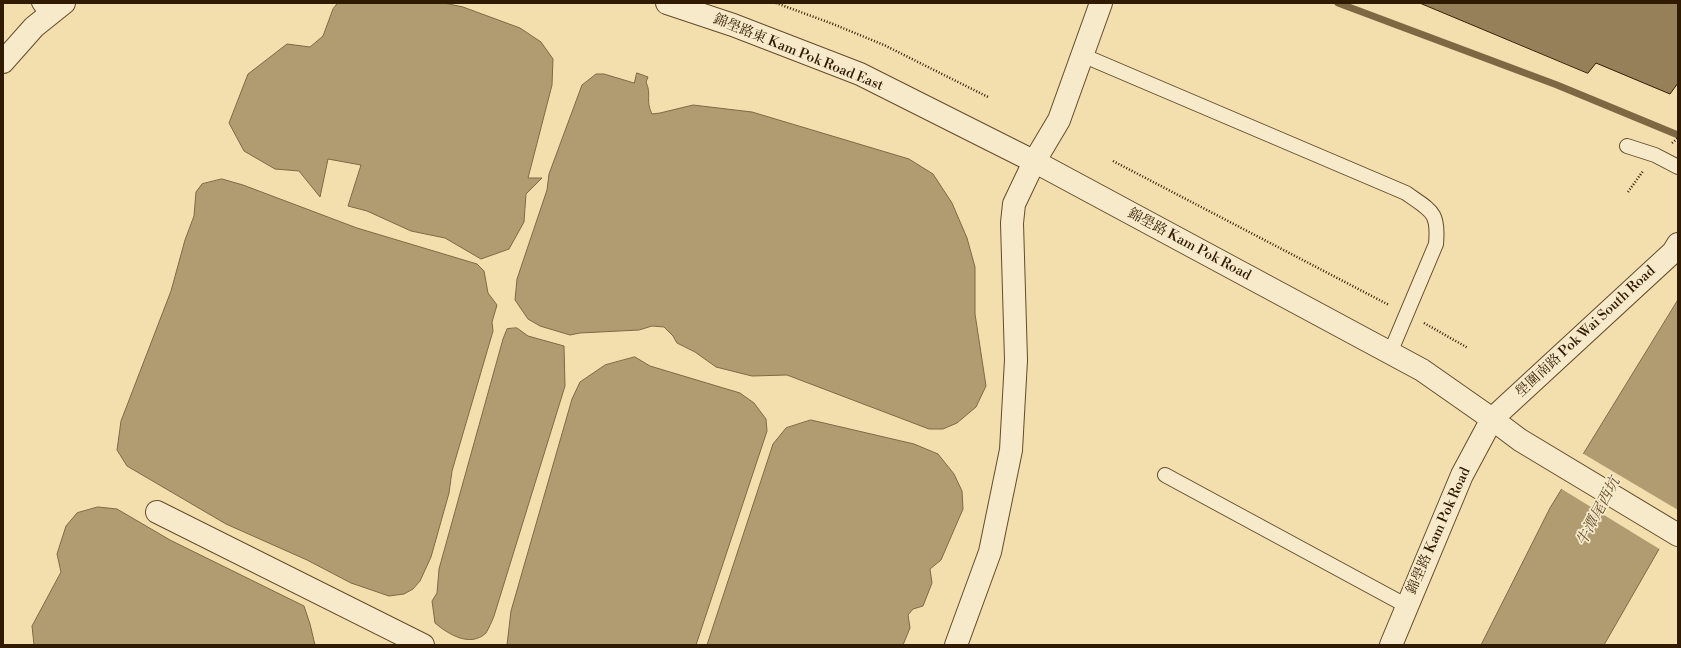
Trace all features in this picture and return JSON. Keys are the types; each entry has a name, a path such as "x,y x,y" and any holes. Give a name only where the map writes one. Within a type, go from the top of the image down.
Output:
{"street":[{"name":"錦壆路東 Kam Pok Road East","path":"667,3 732,25 860,74 1034,162"},
{"path":"956,645 990,552 1011,450 1016,360 1012,224 1014,204 1034,162 1059,120 1101,3"},
{"path":"3,62 51,7"},
{"name":"錦壆路 Kam Pok Road","path":"1034,162 1422,370 1520,440 1678,535"},
{"name":"壆圍南路 Pok Wai South Road","path":"1492,419 1673,252 1678,244"},
{"name":"錦壆路 Kam Pok Road","path":"1391,645 1462,476 1492,419"},
{"path":"158,512 423,645"}],"lane":[{"path":"1082,55 1406,193 1431,211 1438,226 1436,244 1390,353"},
{"path":"1627,146 1655,155 1678,167"},
{"path":"1165,475 1407,606"}],"path":[{"path":"776,3 884,45 988,97"},
{"path":"1113,161 1407,314 1468,348"}],"water":[{"path":"338,3 444,3 463,7 520,28 541,42 553,59 552,85 528,178 542,178 526,194 524,222 509,249 481,259 445,238 411,231 367,211 348,206 361,165 328,159 320,197 299,171 275,169 244,151 229,123 248,74 287,44 310,47 323,36 333,9"},
{"path":"637,73 648,77 646,82 648,87 649,105 652,114 693,105 752,112 909,159 933,174 952,203 967,238 975,267 975,314 986,386 976,407 957,423 943,429 929,429 787,375 752,376 716,367 695,352 677,343 673,336 664,327 652,326 639,330 580,333 570,335 540,326 528,319 515,300 517,279 547,190 549,174 582,85 596,74 604,74 634,83"},
{"path":"222,179 243,185 357,228 477,264 484,271 488,293 497,305 492,322 493,331 452,471 449,493 431,557 420,581 413,589 404,594 389,596 351,583 307,560 226,524 127,466 117,450 121,421 171,291 185,240 194,216 196,192 202,184"},
{"name":"牛潭尾西坑","path":"1678,300 1678,516 1604,645 1481,645 1550,508"},
{"path":"517,328 528,336 564,346 565,386 494,616 486,633 480,637 473,639 459,638 435,623 432,601 437,593 439,569 503,339 507,329"},
{"path":"635,357 650,366 740,393 754,403 766,419 767,431 696,645 507,645 511,611 572,399 580,382 605,365"},
{"path":"811,420 914,444 938,454 954,474 962,491 963,509 941,560 930,569 932,583 923,606 913,609 908,615 910,628 903,645 707,645 773,444 786,428"},
{"path":"98,507 117,509 170,540 304,606 315,645 34,645 32,626 61,572 57,554 66,526 77,513"}],"pier":[{"path":"1582,453 1678,510 1678,520 1661,550 1560,488"}],"building":[{"path":"1420,3 1678,3 1678,83 1670,94 1596,63 1588,73"}],"waterway":[{"path":"1338,3 1557,85 1678,135"}]}
